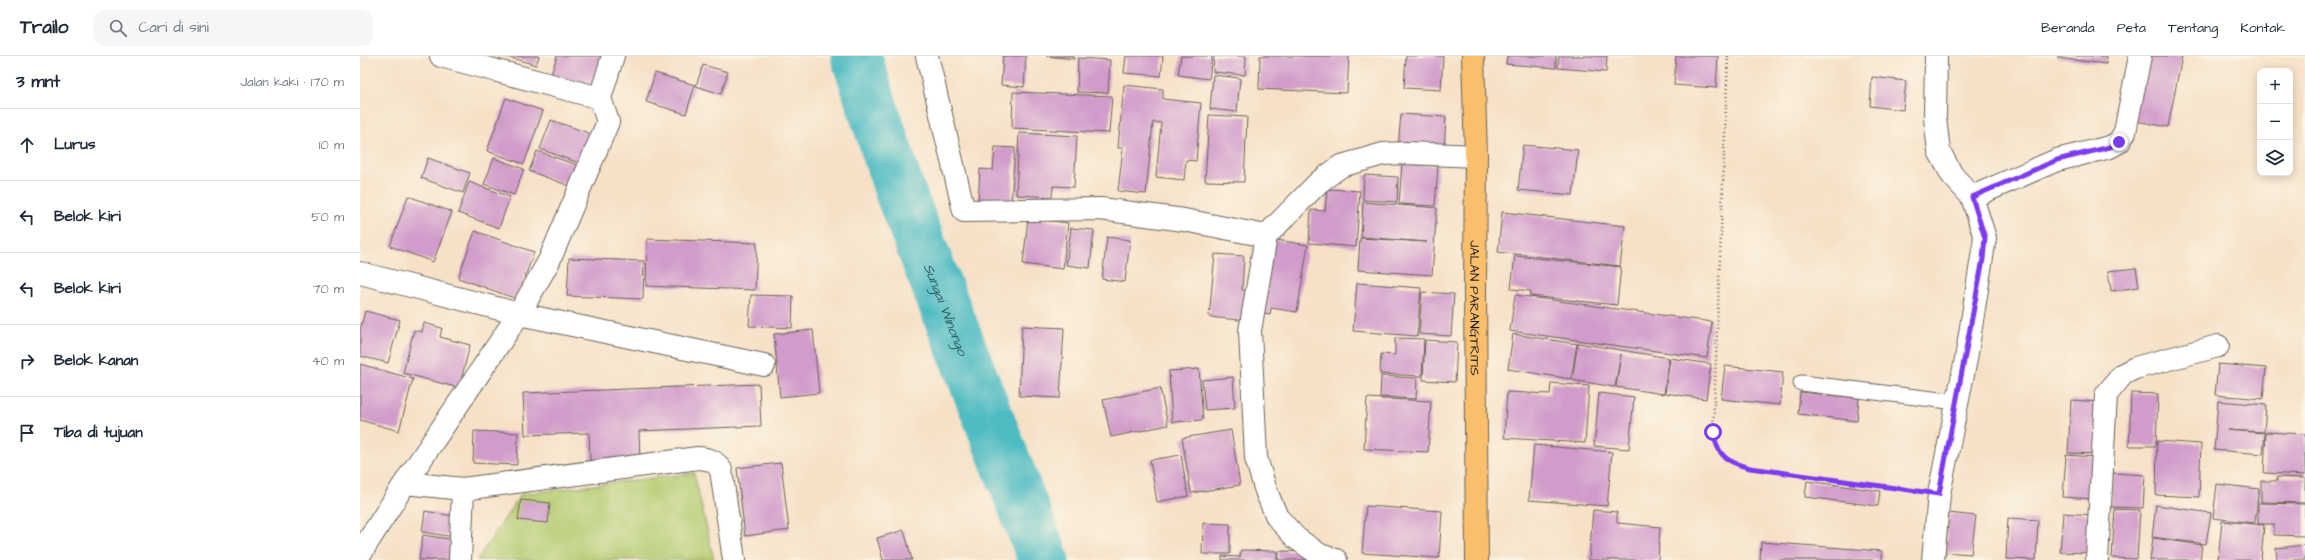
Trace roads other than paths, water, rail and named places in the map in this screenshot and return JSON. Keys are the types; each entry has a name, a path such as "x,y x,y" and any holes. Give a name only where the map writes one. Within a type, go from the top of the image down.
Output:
{"main road":[{"name":"JALAN PARANGTRITIS","path":"1473,56 1476,156 1475,290 1477,560"}],"street":[{"path":"441,56 600,98"},
{"path":"360,554 405,482 519,314 549,261 608,122 600,98 612,56"},
{"path":"927,56 964,211 1101,209 1184,220 1266,236"},
{"path":"1933,560 1939,494 1983,259 1985,238 1972,197 1952,175 1939,151 1935,118 1936,56"},
{"path":"1972,197 2057,160 2110,147 2119,142 2125,132 2140,56"},
{"path":"1336,560 1320,555 1296,538 1277,517 1266,491 1256,458 1250,331 1266,236 1319,182 1341,166 1383,154 1476,156"},
{"path":"360,273 519,314 764,365"},
{"path":"2097,560 2106,395 2123,374 2135,368 2218,346"},
{"path":"405,482 463,489 698,458 709,459 717,463 721,470 734,560"},
{"path":"460,560 463,489"}],"lane":[{"path":"1801,383 1957,402"}],"waterway":[{"name":"Sungai Winongo","path":"856,56 900,192 1044,560"}]}
